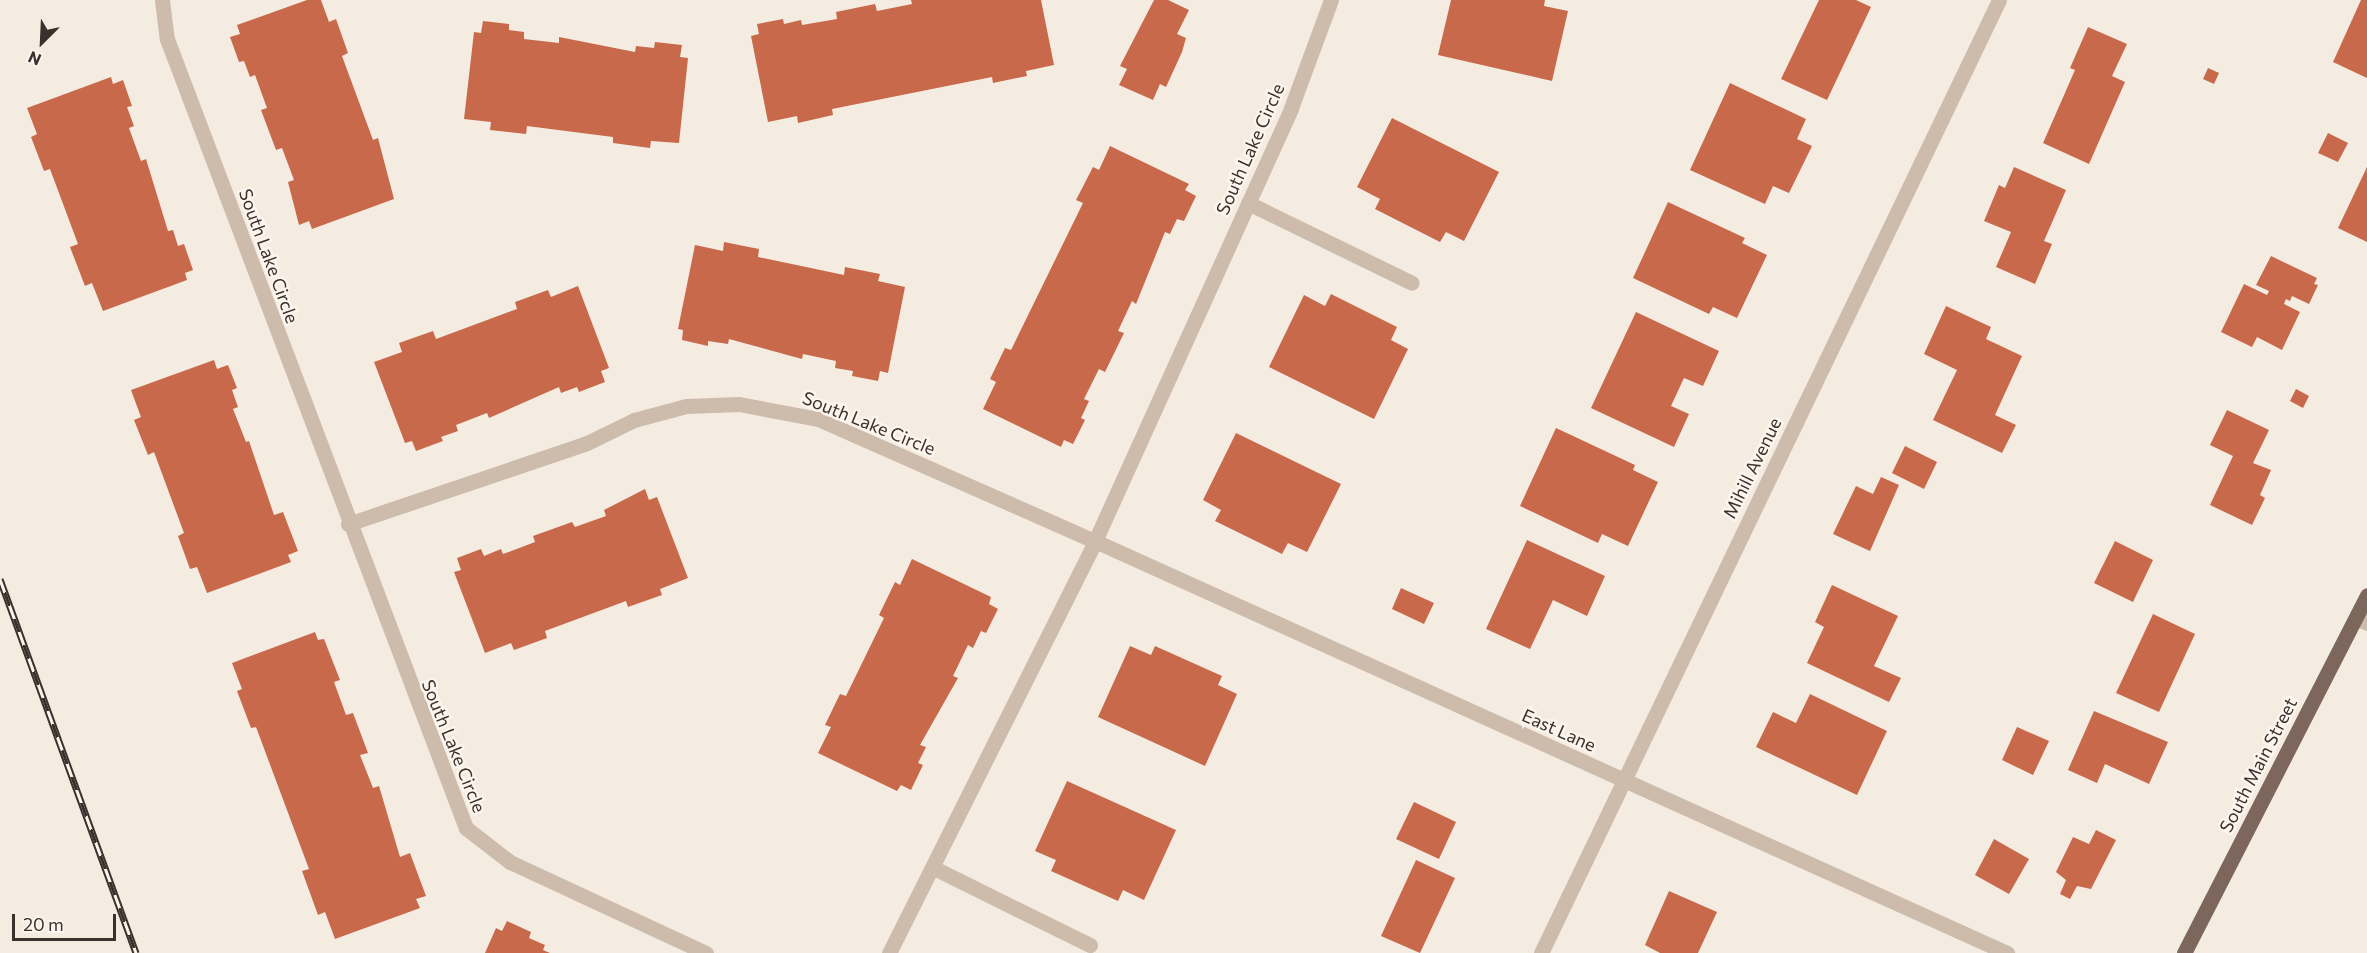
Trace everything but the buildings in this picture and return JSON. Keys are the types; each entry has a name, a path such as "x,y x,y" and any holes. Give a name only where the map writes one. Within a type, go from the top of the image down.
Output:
{"main road":[{"name":"South Main Street","path":"2184,953 2361,620 2367,595"}],"street":[{"name":"South Lake Circle","path":"162,0 167,39 348,524 466,828 486,848 510,862 706,953"},
{"name":"South Lake Circle","path":"890,953 1095,541 1291,108 1331,0"},
{"name":"Mihill Avenue","path":"1541,953 1999,0"},
{"path":"1248,203 1412,283"},
{"name":"South Lake Circle","path":"348,524 586,442 634,420 686,406 739,404 818,419 1095,541"},
{"name":"East Lane","path":"1095,541 2007,953"},
{"path":"934,868 1090,945"}],"railway":[{"path":"0,579 136,953"}]}
